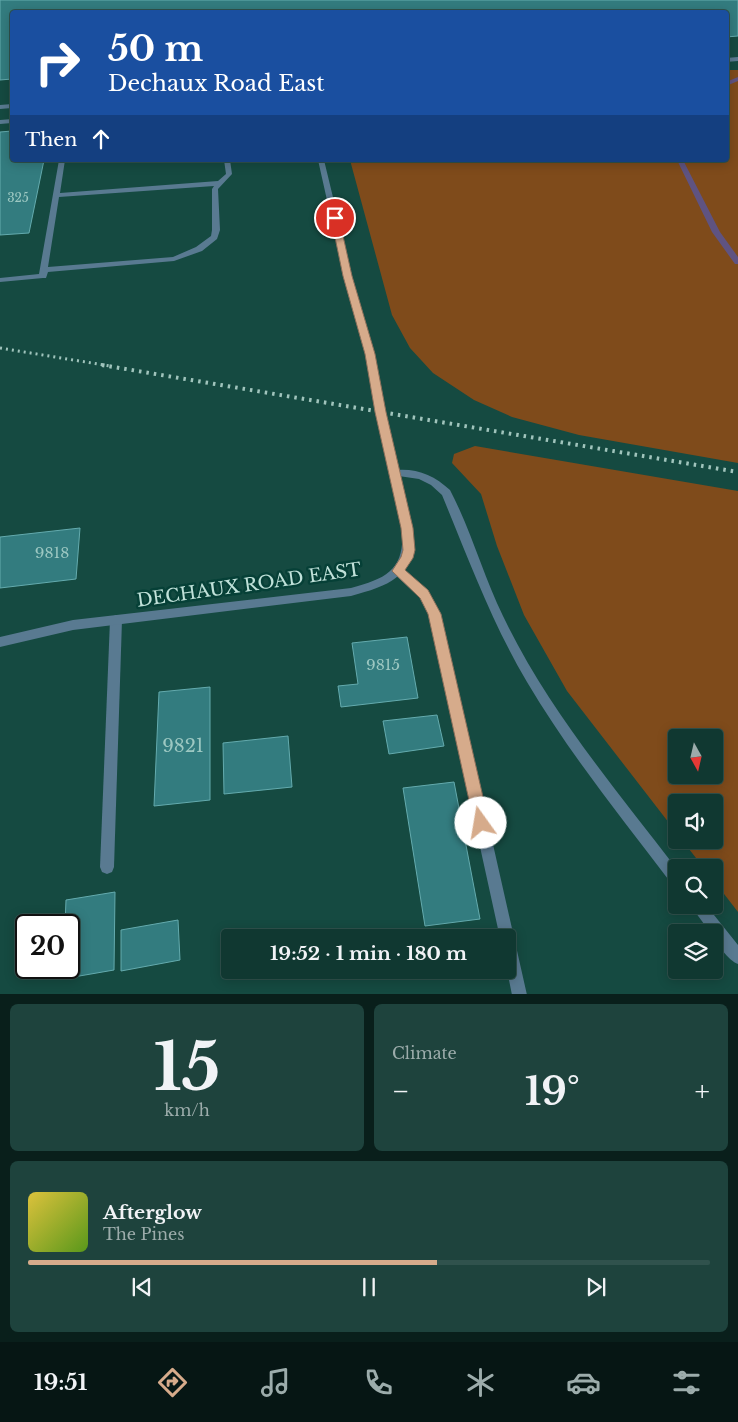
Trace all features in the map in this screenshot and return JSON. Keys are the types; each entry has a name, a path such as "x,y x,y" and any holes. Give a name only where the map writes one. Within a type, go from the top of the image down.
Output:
{"street":[{"path":"0,280 43,276 62,162"},
{"path":"44,270 174,259 188,255 204,246 214,236 216,230 215,189 229,174 227,162"},
{"path":"321,162 348,276 370,354 380,412 409,541 407,558 398,571 424,594 435,614 505,929"},
{"path":"56,195 222,183"},
{"path":"395,472 419,474 437,484 446,492 498,617 531,678 582,756 668,868"},
{"name":"DECHAUX ROAD EAST","path":"0,642 73,625 351,592 384,582 398,571"},
{"path":"107,867 116,620"},
{"path":"704,914 738,957"},
{"path":"516,977 520,994"}],"shaded area":[{"path":"729,70 738,70 738,463 579,435 512,417 474,400 433,373 410,348 392,315 351,162 729,162"},
{"path":"475,446 738,491 738,912 723,893 723,859 697,859 689,849 723,849 723,794 668,794 668,822 567,691 524,615 497,546 481,494 452,463 454,454"}],"building":[{"path":"0,0 738,0 738,36 729,37 729,10 10,10 10,79 0,80"},
{"path":"10,131 10,162 44,162 29,233 0,235 0,132"},
{"path":"80,528 76,579 0,588 0,537"},
{"path":"407,637 418,698 341,707 338,686 358,684 352,643"},
{"path":"210,687 210,800 154,806 159,692"},
{"path":"437,715 444,746 389,754 383,721"},
{"path":"288,736 292,787 224,794 223,743"},
{"path":"454,782 480,919 425,926 403,788"},
{"path":"115,892 114,970 80,976 80,914 65,914 66,900"},
{"path":"178,920 180,960 121,971 121,930"}],"waterway":[{"path":"729,83 738,79"},
{"path":"681,162 716,232 738,262"}],"railway":[{"path":"0,348 110,366"},
{"path":"102,365 738,472"}],"route":[{"path":"335,218 348,276 370,354 380,412 407,528 409,550 407,558 398,571 424,594 435,614 481,823"}]}
